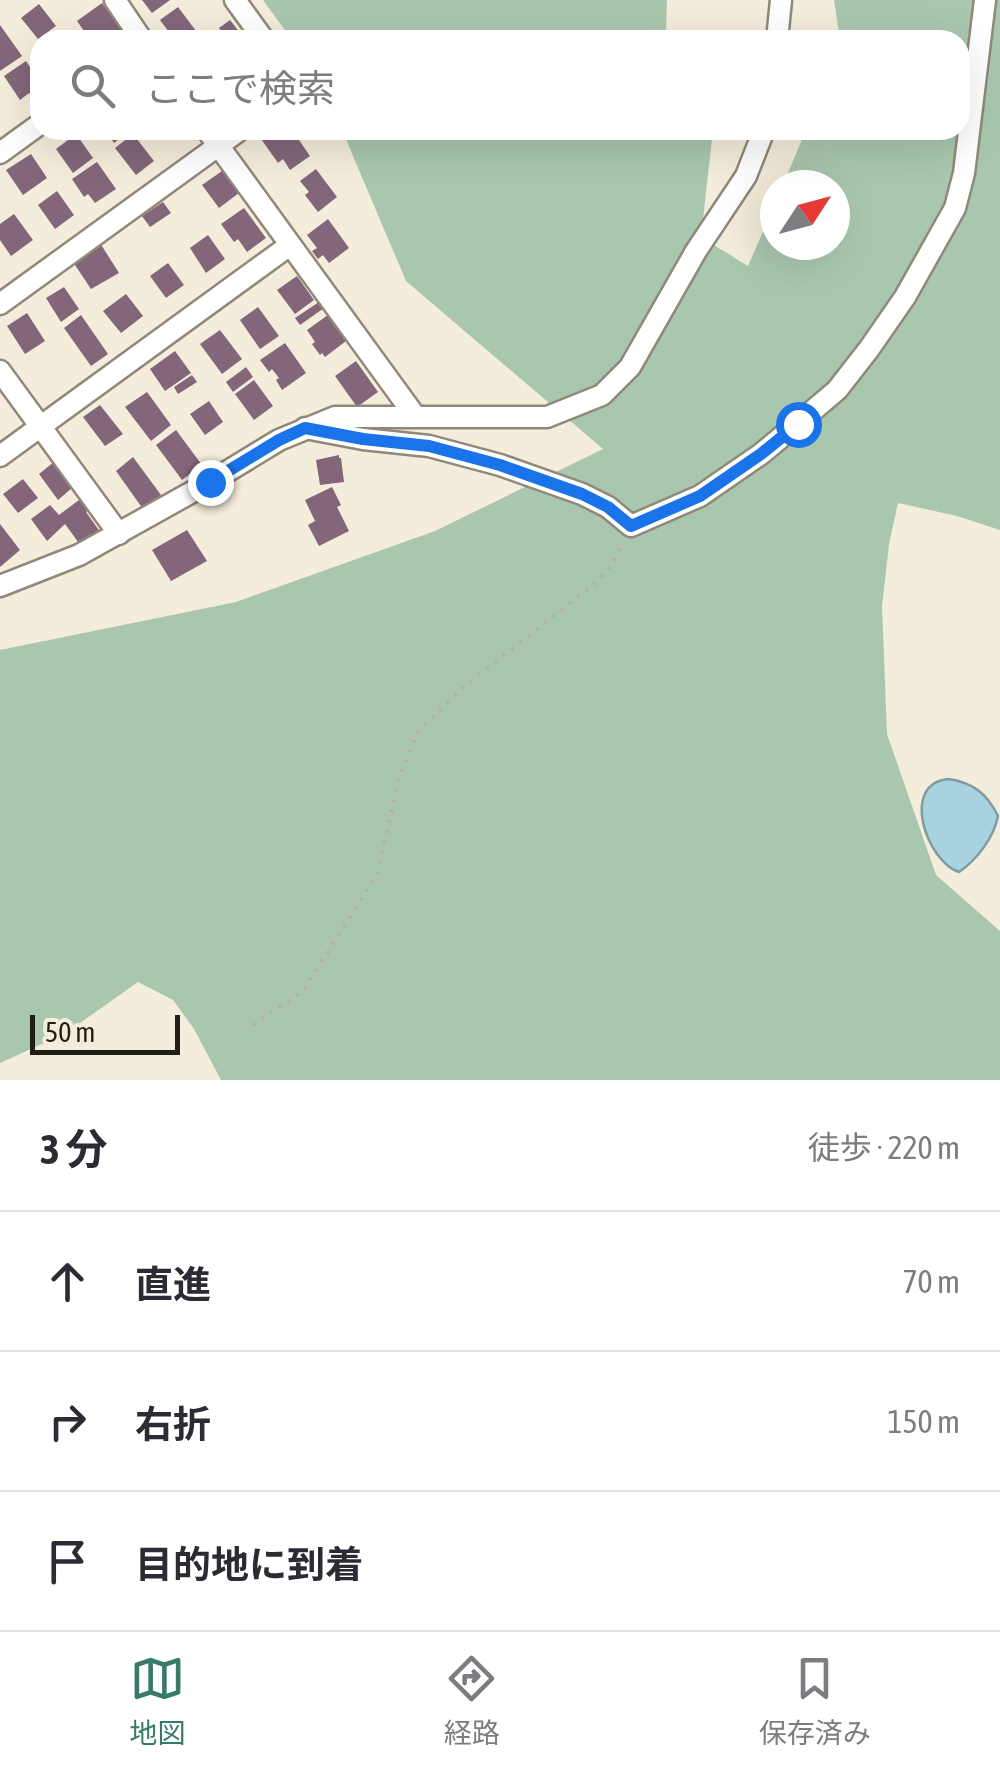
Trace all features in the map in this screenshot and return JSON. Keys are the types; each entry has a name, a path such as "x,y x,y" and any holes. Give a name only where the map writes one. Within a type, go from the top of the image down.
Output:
{"street":[{"path":"115,0 135,30"},
{"path":"235,0 257,30"},
{"path":"778,30 781,0"},
{"path":"970,126 986,0"},
{"path":"0,153 30,131"},
{"path":"0,304 209,140"},
{"path":"213,140 415,416"},
{"path":"0,586 78,555 279,440 335,417 547,417 602,395 630,366 696,251 746,176 760,140"},
{"path":"305,428 429,446 500,465 582,494 608,507 631,526 700,496 761,454 837,390 905,297 955,208 968,140"},
{"path":"0,456 290,245"},
{"path":"0,371 119,534"}],"path":[{"path":"253,1025 303,991 378,873 399,777 418,731 466,685 598,581 612,564 631,526"}],"green space":[{"path":"263,0 667,0 666,30 285,30"},
{"path":"834,0 1000,0 1000,530 898,503 882,606 887,734 936,875 1000,931 1000,1080 221,1080 194,1029 173,1000 138,982 66,1033 0,1063 0,650 236,602 435,531 603,449 406,281 346,140 712,140 701,237 748,266 760,238 760,260 850,260 850,170 789,170 802,140 970,140 970,30 838,30"}],"water":[{"path":"949,779 979,791 998,816 984,847 959,872 937,854 923,823 925,794 934,784"}],"building":[{"path":"142,0 170,0 152,13"},
{"path":"102,3 122,30 83,30 77,21"},
{"path":"39,4 56,26 50,30 31,30 21,18"},
{"path":"178,7 195,30 168,30 160,20"},
{"path":"230,20 238,30 220,30"},
{"path":"0,25 22,56 0,71"},
{"path":"26,61 30,67 30,94 20,100 4,76"},
{"path":"68,140 80,140 93,158 73,173 56,149"},
{"path":"125,140 138,140 154,161 136,175 115,148"},
{"path":"262,140 299,140 310,156 290,170 283,159 278,163"},
{"path":"31,154 47,178 23,195 6,170"},
{"path":"97,162 116,189 95,203 88,194 84,197 72,179"},
{"path":"316,169 337,197 318,212 300,181"},
{"path":"222,171 239,193 219,208 202,185"},
{"path":"57,191 74,215 55,229 38,205"},
{"path":"163,202 171,213 150,227 142,216"},
{"path":"244,208 266,238 247,252 221,224"},
{"path":"14,214 33,240 11,256 0,240 0,224"},
{"path":"328,219 349,248 329,263 323,255 318,259 312,251 317,248 307,235"},
{"path":"208,235 225,259 206,273 190,248"},
{"path":"100,243 119,273 91,289 73,262"},
{"path":"168,263 184,285 166,298 150,276"},
{"path":"297,276 314,300 295,314 277,290"},
{"path":"64,287 79,309 61,322 46,298"},
{"path":"126,294 143,316 121,333 103,311"},
{"path":"319,302 324,308 300,325 295,318"},
{"path":"258,307 279,336 260,349 240,320"},
{"path":"27,313 45,341 25,354 7,326"},
{"path":"81,315 108,354 91,366 64,328"},
{"path":"328,315 346,341 325,357 312,344 315,342 307,330"},
{"path":"220,330 242,359 222,374 200,344"},
{"path":"285,343 306,373 282,390 276,380 279,378 260,360"},
{"path":"175,351 191,373 165,391 150,369"},
{"path":"356,361 378,392 357,407 335,376"},
{"path":"246,367 253,377 233,392 226,382"},
{"path":"192,375 197,382 178,394 174,387"},
{"path":"254,380 273,406 254,420 235,394"},
{"path":"147,392 171,425 151,441 125,407"},
{"path":"209,401 223,422 205,435 190,414"},
{"path":"100,405 123,434 105,446 83,417"},
{"path":"176,430 202,465 182,480 156,445"},
{"path":"339,455 344,482 320,485 316,460"},
{"path":"60,457 79,482 58,500 39,474"},
{"path":"133,457 161,495 143,509 116,471"},
{"path":"23,479 38,498 18,513 3,494"},
{"path":"332,487 349,531 319,546 308,525 315,521 305,500"},
{"path":"87,494 95,505 86,512 103,536 84,550 65,524 47,541 31,519 50,505 59,515"},
{"path":"0,524 20,550 0,567"},
{"path":"187,530 207,561 171,581 152,550"}],"route":[{"path":"210,482 305,428 429,446 500,465 582,494 608,507 631,526 700,496 798,424"}]}
